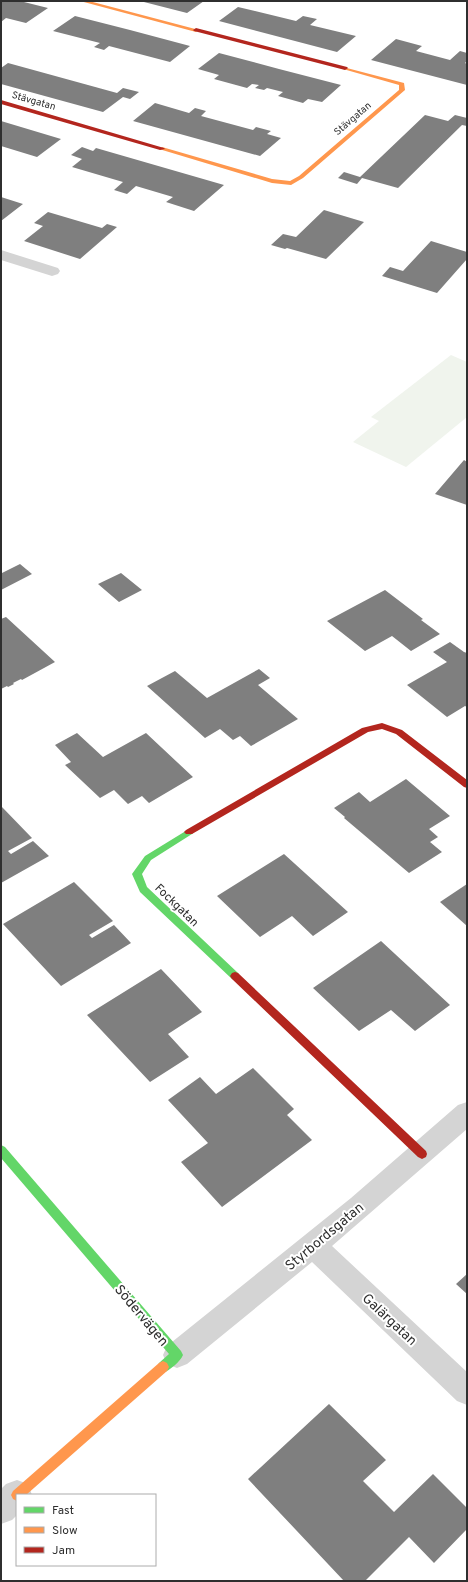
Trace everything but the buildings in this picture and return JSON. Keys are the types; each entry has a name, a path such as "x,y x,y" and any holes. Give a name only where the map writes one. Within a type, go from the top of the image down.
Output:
{"street":[{"name":"Stävgatan","path":"1,102 272,181 291,183 301,177 402,90 402,84 385,79 83,1"},
{"path":"1,255 52,271"},
{"name":"Fockgatan","path":"422,1154 143,889 137,874 148,858 168,844 365,730 382,726 399,732 467,785"},
{"name":"Styrbordsgatan","path":"177,1355 314,1246 422,1154 467,1113"},
{"name":"Södervägen","path":"1,1150 177,1355 18,1494"},
{"name":"Galärgatan","path":"314,1246 344,1277 467,1391"},
{"name":"Södervägen","path":"1,1509 16,1496"}],"shaded area":[{"path":"451,355 467,362 467,417 406,467 353,442 379,421 371,417"}],"traffic: fast":[{"path":"189,832 148,858 137,874 143,889 235,976"},
{"path":"1,1150 177,1355 163,1367"}],"traffic: slow":[{"path":"83,1 196,30"},
{"path":"162,149 272,181 291,183 301,177 402,90 402,84 345,68"},
{"path":"18,1494 163,1367"}],"traffic: jam":[{"path":"196,30 345,68"},
{"path":"1,102 162,149"},
{"path":"189,832 365,730 382,726 399,732 467,785"},
{"path":"235,976 422,1154"}]}
